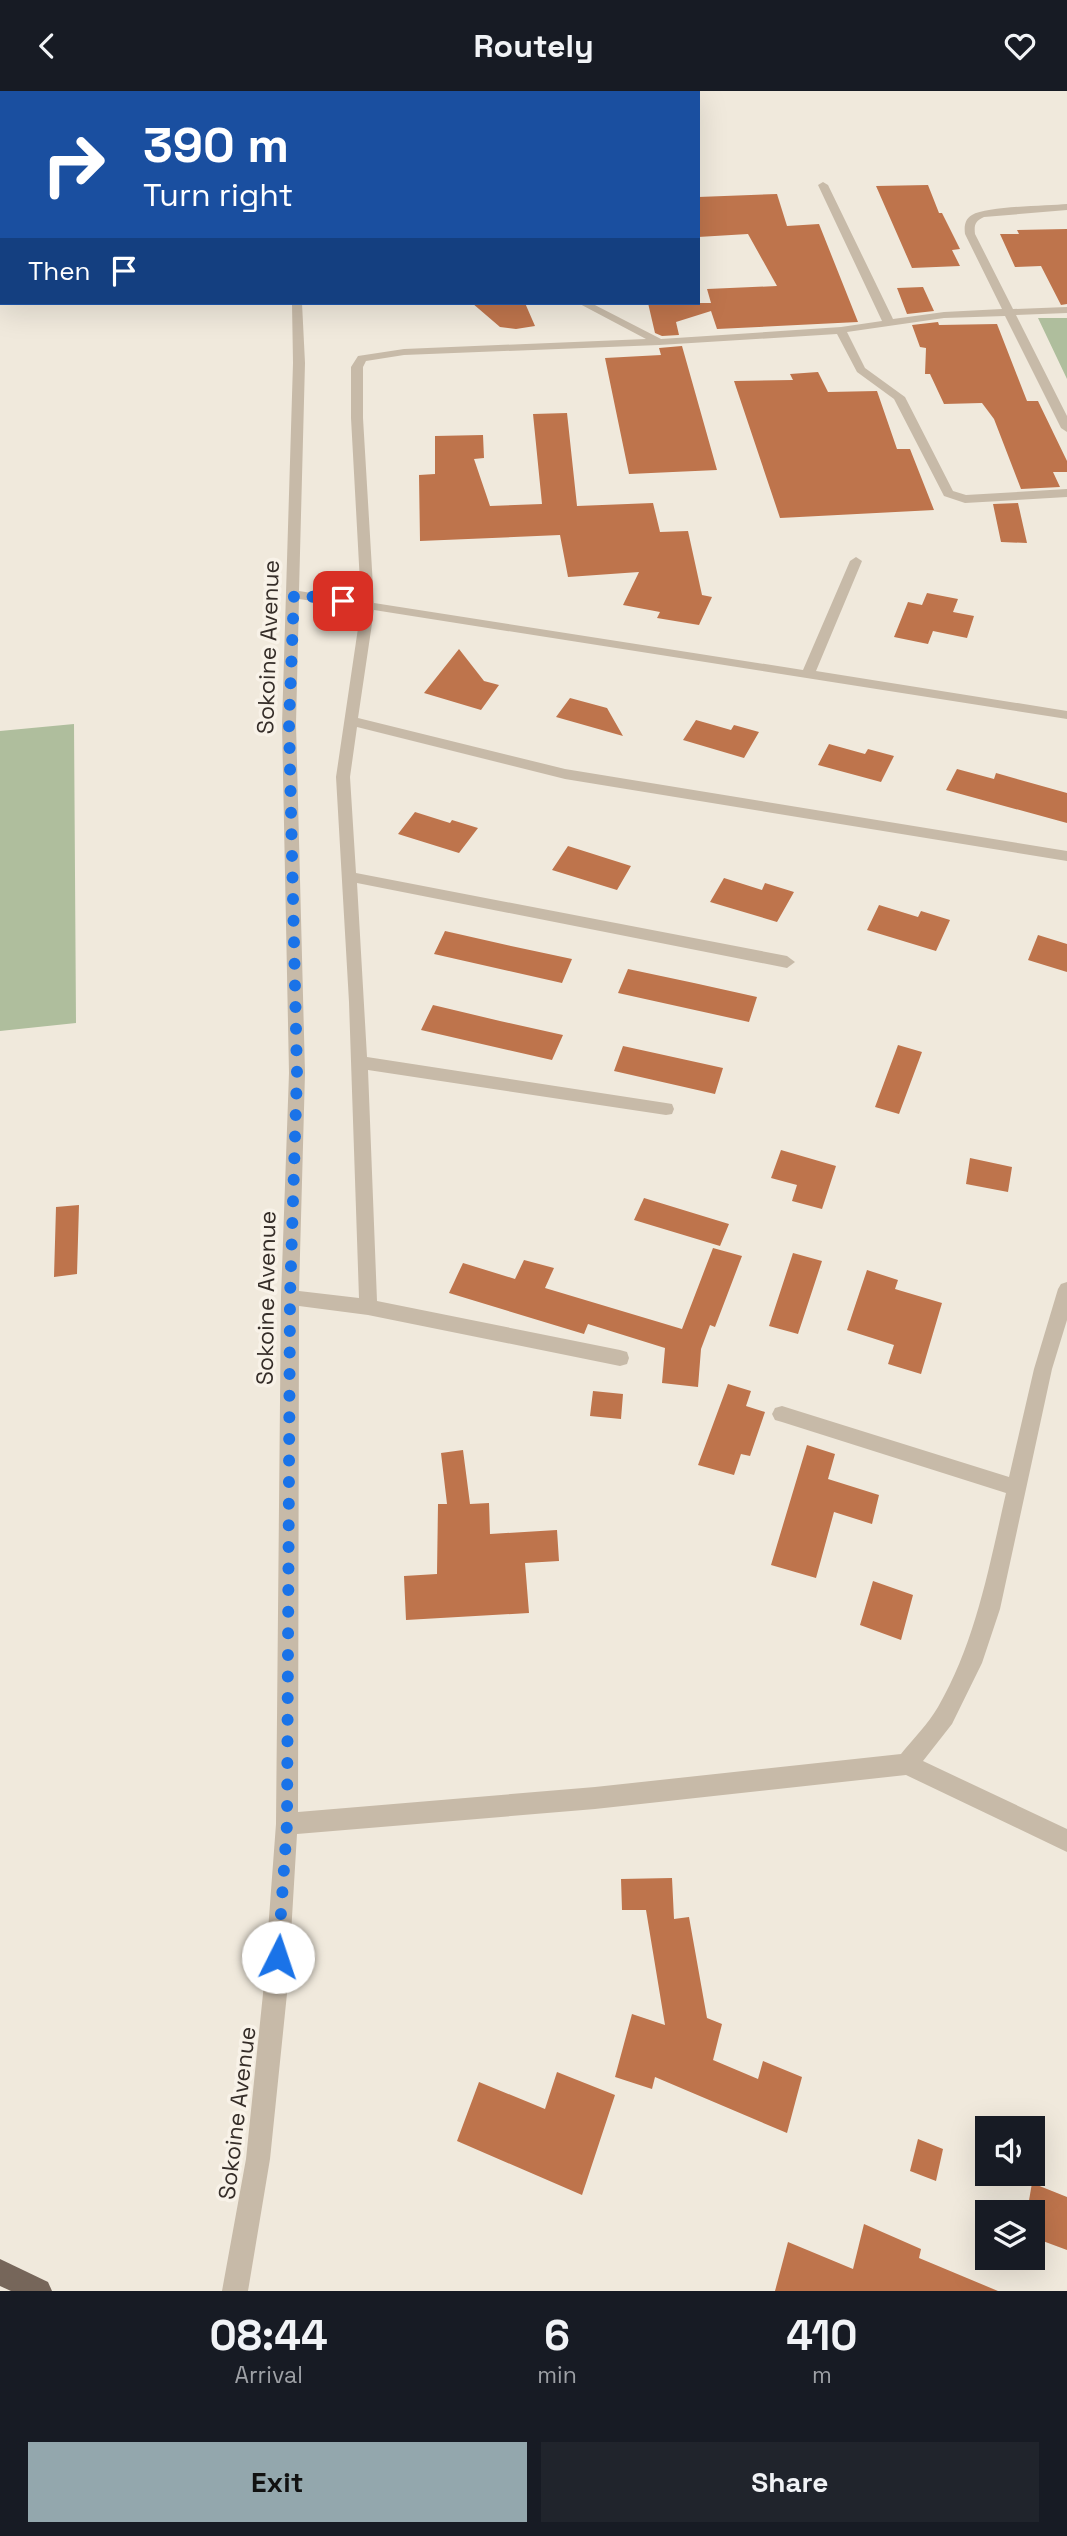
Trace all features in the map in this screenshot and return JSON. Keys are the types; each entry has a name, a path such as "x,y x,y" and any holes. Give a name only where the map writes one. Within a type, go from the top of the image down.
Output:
{"main road":[{"path":"0,2272 39,2291"}],"street":[{"path":"823,184 888,321"},
{"path":"1067,207 999,211 973,218 969,226 970,234 1067,428"},
{"name":"Sokoine Avenue","path":"235,2291 243,2258 258,2159 276,1984 287,1824 290,1297 297,1073 289,724 299,363 297,305"},
{"path":"587,305 659,342"},
{"path":"368,1307 357,1002 348,876 348,834 342,777 368,605 357,418 357,367 362,358 404,352 659,342 841,330 944,314 1067,310"},
{"path":"841,330 847,347 861,370 899,397 948,493 965,499 1067,493"},
{"path":"807,676 856,561"},
{"path":"294,594 1067,715"},
{"path":"1037,711 1067,706"},
{"path":"351,721 565,774 1067,856"},
{"path":"348,876 788,962"},
{"path":"358,1062 666,1109"},
{"path":"907,1763 944,1717 971,1663 990,1609 1043,1369 1067,1289"},
{"path":"290,1297 368,1307 620,1358"},
{"path":"782,1414 1016,1488"},
{"path":"287,1824 595,1798 907,1763 1067,1842"}],"green space":[{"path":"1038,318 1067,318 1067,379"},
{"path":"74,724 76,1023 0,1031 0,731"}],"building":[{"path":"928,185 939,213 942,213 960,249 952,250 960,266 912,268 876,186"},
{"path":"777,194 787,226 819,224 858,322 717,329 711,311 676,322 679,335 662,336 655,333 648,305 700,305 711,303 707,289 777,286 748,234 700,237 700,197"},
{"path":"1067,229 1067,304 1061,305 1041,266 1015,267 1000,234 1019,234 1017,230"},
{"path":"923,287 934,311 907,314 897,288"},
{"path":"474,305 526,305 535,326 516,329 500,327"},
{"path":"938,322 939,325 997,324 1027,401 1038,401 1067,461 1067,472 1053,472 1060,487 1021,489 994,419 982,403 944,404 930,374 925,374 926,348 920,347 912,325"},
{"path":"682,346 717,470 629,474 605,358 661,355 659,348"},
{"path":"818,372 828,392 877,391 897,449 910,449 934,510 780,518 734,381 793,380 790,374"},
{"path":"567,413 577,506 653,503 660,532 688,531 702,595 712,597 699,625 657,618 660,612 623,605 639,572 568,577 560,535 420,541 419,475 435,474 435,436 483,435 484,458 474,459 490,506 542,504 533,414"},
{"path":"1018,503 1027,543 1001,542 993,504"},
{"path":"927,593 958,599 953,612 974,616 967,638 933,631 928,644 894,637 908,602 922,605"},
{"path":"459,649 484,681 499,685 481,710 424,693"},
{"path":"570,698 607,708 623,736 556,717"},
{"path":"696,720 731,730 734,725 759,732 744,758 683,740"},
{"path":"829,744 865,754 868,749 894,756 881,782 818,765"},
{"path":"957,769 994,779 996,773 1067,793 1067,823 946,790"},
{"path":"415,812 478,828 459,853 398,834"},
{"path":"568,846 631,866 617,890 552,870"},
{"path":"724,878 762,890 765,883 794,892 777,922 710,902"},
{"path":"879,905 918,917 921,911 950,920 936,951 867,930"},
{"path":"445,931 572,959 562,983 434,954"},
{"path":"1038,935 1067,944 1067,972 1028,960"},
{"path":"628,969 757,997 749,1022 618,993"},
{"path":"433,1005 563,1035 552,1060 421,1030"},
{"path":"898,1045 922,1052 899,1114 875,1107"},
{"path":"623,1046 723,1068 715,1094 614,1071"},
{"path":"781,1150 836,1166 822,1209 792,1201 797,1185 771,1178"},
{"path":"970,1158 1012,1167 1008,1192 966,1184"},
{"path":"644,1198 729,1224 720,1246 634,1220"},
{"path":"79,1205 77,1274 54,1277 56,1207"},
{"path":"713,1248 742,1256 715,1327 710,1325 701,1349 698,1387 662,1383 665,1348 588,1324 584,1334 449,1293 463,1263 515,1279 524,1260 554,1268 545,1288 682,1329"},
{"path":"793,1253 822,1261 798,1334 769,1326"},
{"path":"867,1270 898,1280 895,1289 942,1303 921,1374 888,1364 894,1345 847,1330"},
{"path":"728,1384 751,1391 746,1406 765,1412 750,1456 741,1454 734,1475 698,1465"},
{"path":"593,1391 623,1394 621,1419 590,1416"},
{"path":"807,1445 835,1454 828,1479 879,1495 872,1524 834,1512 816,1578 771,1565"},
{"path":"463,1450 470,1504 489,1503 490,1534 557,1530 559,1561 525,1563 529,1613 406,1620 404,1576 437,1574 438,1504 447,1504 441,1453"},
{"path":"873,1581 913,1595 901,1640 860,1625"},
{"path":"672,1878 674,1919 689,1917 707,2018 722,2024 713,2060 758,2079 763,2061 802,2077 787,2133 655,2077 652,2089 615,2077 632,2014 665,2025 646,1910 622,1910 621,1879"},
{"path":"557,2072 615,2095 582,2195 457,2141 479,2082 545,2109"},
{"path":"918,2139 943,2149 936,2181 910,2171"},
{"path":"1031,2186 1040,2186 1067,2197 1067,2250 1045,2242 1045,2200 1029,2200"},
{"path":"864,2224 921,2249 919,2258 998,2291 775,2291 788,2242 853,2269"}],"route":[{"path":"278,1957 287,1824 290,1297 293,1132 297,1073 289,724 294,594 343,601"}]}
